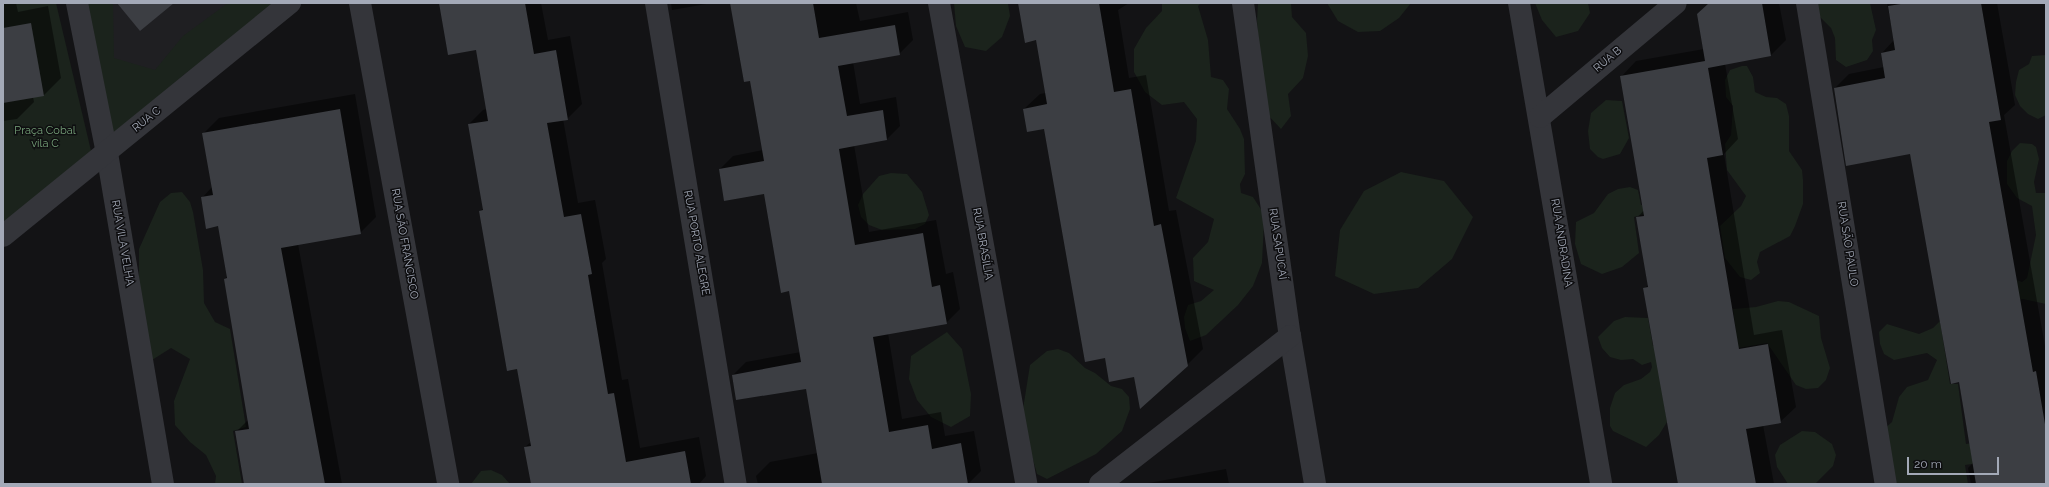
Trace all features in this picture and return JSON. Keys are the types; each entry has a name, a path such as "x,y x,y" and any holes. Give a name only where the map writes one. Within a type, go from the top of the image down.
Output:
{"street":[{"name":"RUA VILA VELHA","path":"77,3 107,153 163,484"},
{"name":"RUA C","path":"3,236 290,3"},
{"name":"RUA SÃO FRANCISCO","path":"360,3 448,484"},
{"name":"RUA PORTO ALEGRE","path":"656,3 736,484"},
{"name":"RUA BRASÍLIA","path":"939,3 1026,484"},
{"name":"RUA SAPUCAÍ","path":"1243,3 1290,336 1315,484"},
{"name":"RUA ANDRADINA","path":"1519,3 1540,117 1601,484"},
{"name":"RUA B","path":"1540,117 1676,3"},
{"name":"RUA SÃO PAULO","path":"1807,3 1886,484"},
{"path":"1100,484 1290,336"}],"shaded area":[{"path":"93,3 273,3 119,130"}],"green space":[{"name":"Praça Cobal vila C","path":"3,3 56,3 92,155 3,226"},
{"path":"83,3 113,3 114,58 155,70 183,36 228,3 279,3 260,20 186,73 114,135"},
{"path":"954,3 1008,3 1010,16 1002,37 986,51 965,47 956,26"},
{"path":"1162,3 1201,3 1198,6 1208,40 1211,77 1223,80 1229,89 1227,109 1240,129 1244,139 1245,174 1240,184 1241,193 1253,197 1262,211 1264,222 1262,263 1253,286 1238,305 1206,335 1190,341 1185,328 1184,317 1188,305 1201,301 1214,290 1194,281 1193,258 1208,242 1214,219 1176,198 1196,141 1197,119 1184,102 1162,105 1145,92 1134,72 1134,49 1146,28 1162,11"},
{"path":"1258,3 1291,3 1292,17 1306,33 1308,56 1303,78 1288,94 1291,116 1281,129 1264,111 1257,21"},
{"path":"1327,3 1411,3 1399,18 1380,31 1358,32 1338,21"},
{"path":"1535,3 1588,3 1590,13 1578,31 1556,37 1542,20"},
{"path":"1811,3 1870,3 1876,30 1872,40 1873,51 1867,60 1846,67 1836,60 1835,38 1831,28 1815,12"},
{"path":"2046,55 2046,115 2038,119 2028,114 2020,106 2015,95 2016,82 2019,70 2029,64 2032,56"},
{"path":"1747,66 1753,77 1755,92 1766,97 1777,98 1786,104 1789,116 1789,151 1802,170 1803,180 1803,204 1790,236 1760,252 1757,262 1760,273 1751,280 1740,277 1725,258 1720,226 1741,206 1746,196 1727,170 1725,144 1731,135 1733,106 1726,97 1725,80 1730,70"},
{"path":"1606,100 1622,101 1629,138 1620,154 1603,159 1598,157 1590,149 1588,131 1591,113"},
{"path":"2020,143 2032,144 2036,147 2039,159 2034,182 2036,193 2046,193 2046,304 2023,299 2012,301 2009,277 2022,282 2027,278 2036,235 2032,206 2017,198 2007,184 2007,161 2012,151"},
{"path":"1401,172 1444,181 1473,217 1452,259 1418,288 1374,294 1335,276 1340,230 1364,191"},
{"path":"891,173 907,174 922,192 929,215 925,224 915,229 882,230 869,225 861,217 858,205 863,194 879,176"},
{"path":"1630,187 1638,190 1641,205 1645,205 1645,214 1634,217 1639,253 1622,267 1602,274 1581,264 1575,244 1576,222 1594,213 1608,194 1618,189"},
{"path":"182,192 190,202 193,212 203,270 204,303 215,322 230,329 246,427 233,431 242,484 215,484 216,476 206,455 190,442 175,425 174,401 190,359 171,348 152,360 139,286 139,249 160,202 171,193"},
{"path":"1778,301 1789,302 1819,316 1821,338 1830,368 1826,380 1818,388 1806,389 1796,385 1767,343 1658,362 1667,422 1659,435 1646,447 1613,431 1610,426 1610,408 1615,393 1624,385 1641,379 1650,372 1652,367 1651,362 1642,365 1633,359 1621,360 1610,357 1602,348 1598,337 1614,321 1625,317 1648,318 1653,346 1736,332 1733,309 1756,307"},
{"path":"1940,321 1950,384 1958,384 1966,444 2003,438 2006,459 1965,465 1968,484 1890,484 1883,430 1892,422 1899,397 1907,387 1928,380 1937,360 1927,353 1894,360 1884,354 1880,344 1879,332 1887,324 1919,334 1933,328"},
{"path":"947,332 962,349 971,394 970,416 951,427 931,417 917,400 909,379 911,356"},
{"path":"1058,349 1069,353 1085,368 1095,373 1111,386 1122,389 1129,397 1130,409 1122,431 1096,454 1047,479 1037,474 1025,431 1023,409 1030,365 1047,351"},
{"path":"1802,431 1815,432 1832,444 1836,455 1833,466 1815,484 1788,484 1777,467 1775,455 1780,445"},
{"path":"491,470 502,475 510,484 471,484 481,471"}],"building":[{"path":"117,3 174,3 140,31"},
{"path":"439,3 525,3 534,54 556,50 568,120 547,123 564,217 581,214 592,274 588,275 608,394 614,393 626,462 685,451 691,484 531,484 524,447 531,446 517,369 507,371 479,211 483,210 468,124 488,121 476,50 448,55"},
{"path":"730,3 813,3 819,38 895,25 900,55 838,66 847,116 883,110 887,140 839,149 855,245 923,233 932,287 940,285 947,324 873,337 889,432 928,425 932,449 961,443 968,484 822,484 806,389 736,400 732,375 801,362 789,291 781,293 764,194 724,201 719,169 764,161 750,81 744,82"},
{"path":"1018,3 1099,3 1114,92 1131,89 1154,226 1161,224 1188,366 1140,409 1134,377 1109,382 1105,358 1085,362 1044,129 1027,132 1023,109 1047,104 1036,40 1025,43"},
{"path":"1709,3 1762,3 1771,56 1708,68 1723,155 1707,158 1739,349 1768,344 1781,423 1746,429 1756,484 1678,484 1643,288 1648,287 1636,217 1644,216 1620,76 1705,61 1697,14"},
{"path":"1907,3 1981,3 2001,120 1989,122 2033,372 2036,371 2046,430 2046,484 1976,484 1959,382 1951,384 1910,154 1846,166 1834,88 1885,78 1881,53 1895,50 1888,6"},
{"path":"31,23 44,96 3,103 3,28"},
{"path":"340,109 361,234 281,248 325,484 244,484 235,431 249,429 224,279 227,278 218,226 206,229 201,197 213,195 202,133"}]}
